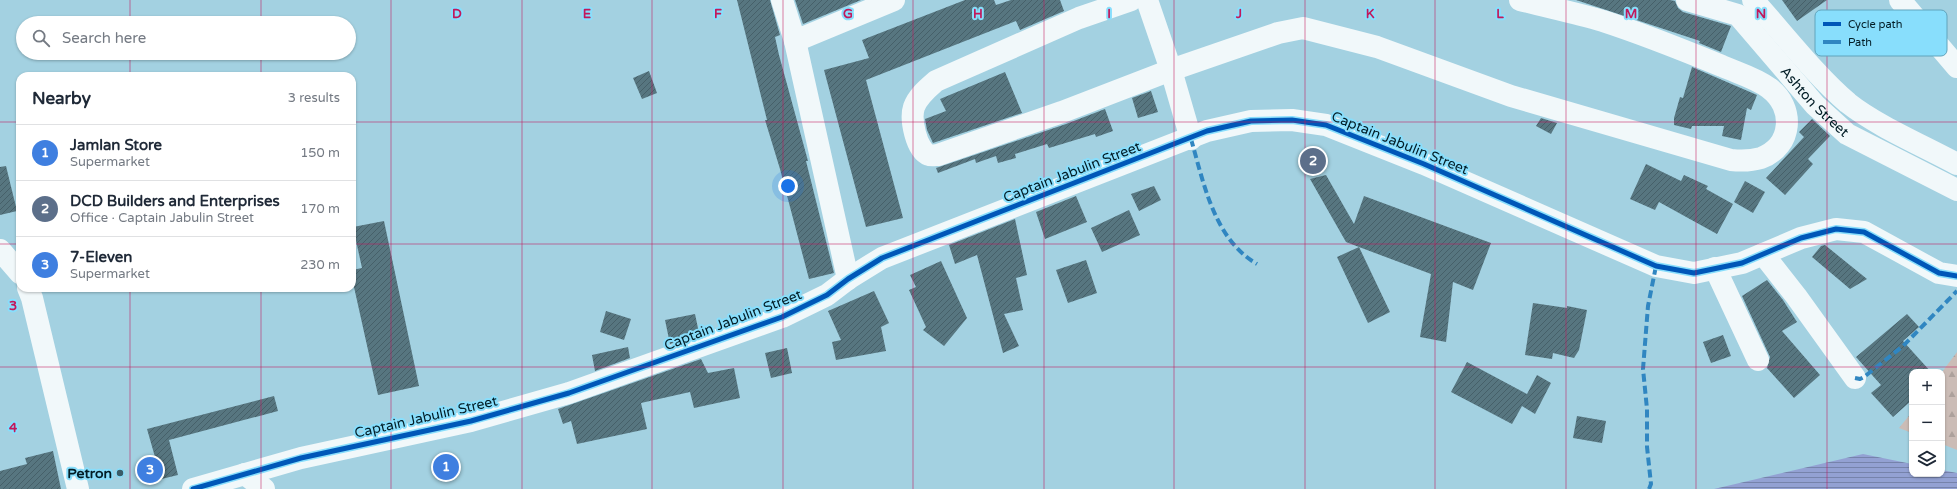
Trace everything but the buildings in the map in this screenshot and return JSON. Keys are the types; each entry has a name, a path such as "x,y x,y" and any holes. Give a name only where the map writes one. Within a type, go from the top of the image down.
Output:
{"street":[{"path":"782,0 795,41 848,279"},
{"path":"795,41 859,8 894,0"},
{"path":"1131,0 1079,18 936,81 922,94 914,108 914,130 920,149 929,155 938,155 1062,112 1171,70 1278,33 1303,28 1377,46 1511,96 1731,160 1743,161 1761,158 1773,150 1785,136 1788,118 1782,101 1771,89 1761,82 1697,56 1603,21 1520,0"},
{"path":"1147,0 1171,70 1191,139"},
{"name":"Ashton Street","path":"1687,0 1742,8 1815,106 1847,134 1957,190"},
{"name":"Ashton Street","path":"1753,0 1848,103 1865,115 1957,164"},
{"path":"1900,0 1909,10"},
{"path":"1947,55 1957,67"},
{"name":"Captain Jabulin Street","path":"193,489 301,458 471,421 569,392 782,317 827,295 848,279 882,258 1207,132 1251,121 1292,120 1326,125 1424,164 1656,266 1694,273 1742,263 1801,238 1836,229 1864,232 1939,273 1957,276"},
{"path":"0,250 16,268"},
{"path":"1763,254 1796,296 1855,378"},
{"path":"1715,268 1758,360"},
{"path":"29,292 78,489"},
{"path":"245,474 264,489"}],"green space":[{"path":"1957,352 1957,450 1945,445 1944,369"},
{"path":"1909,416 1909,432 1899,428"}],"water":[{"path":"1863,454 1909,463 1909,477 1945,477 1945,471 1957,473 1957,489 1714,489"}],"marked path":[{"path":"1191,139 1206,192 1221,225 1230,240 1242,253 1257,264"},
{"path":"1649,489 1651,484 1647,447 1647,409 1643,369 1648,306 1656,266"},
{"path":"1855,378 1860,379 1864,377 1903,346 1957,291"}],"cycle path":[{"path":"193,489 301,458 471,421 569,393 782,317 827,295 848,279 882,258 1207,131 1251,121 1292,120 1326,125 1424,164 1656,266 1694,273 1742,263 1801,238 1836,229 1864,232 1939,273 1957,276"}],"place":[{"name":"DCD Builders and Enterprises","path":"1313,161"},
{"name":"Jamlan Store","path":"446,467"},
{"name":"7-Eleven","path":"150,470"},
{"name":"Petron","path":"120,473"}]}
